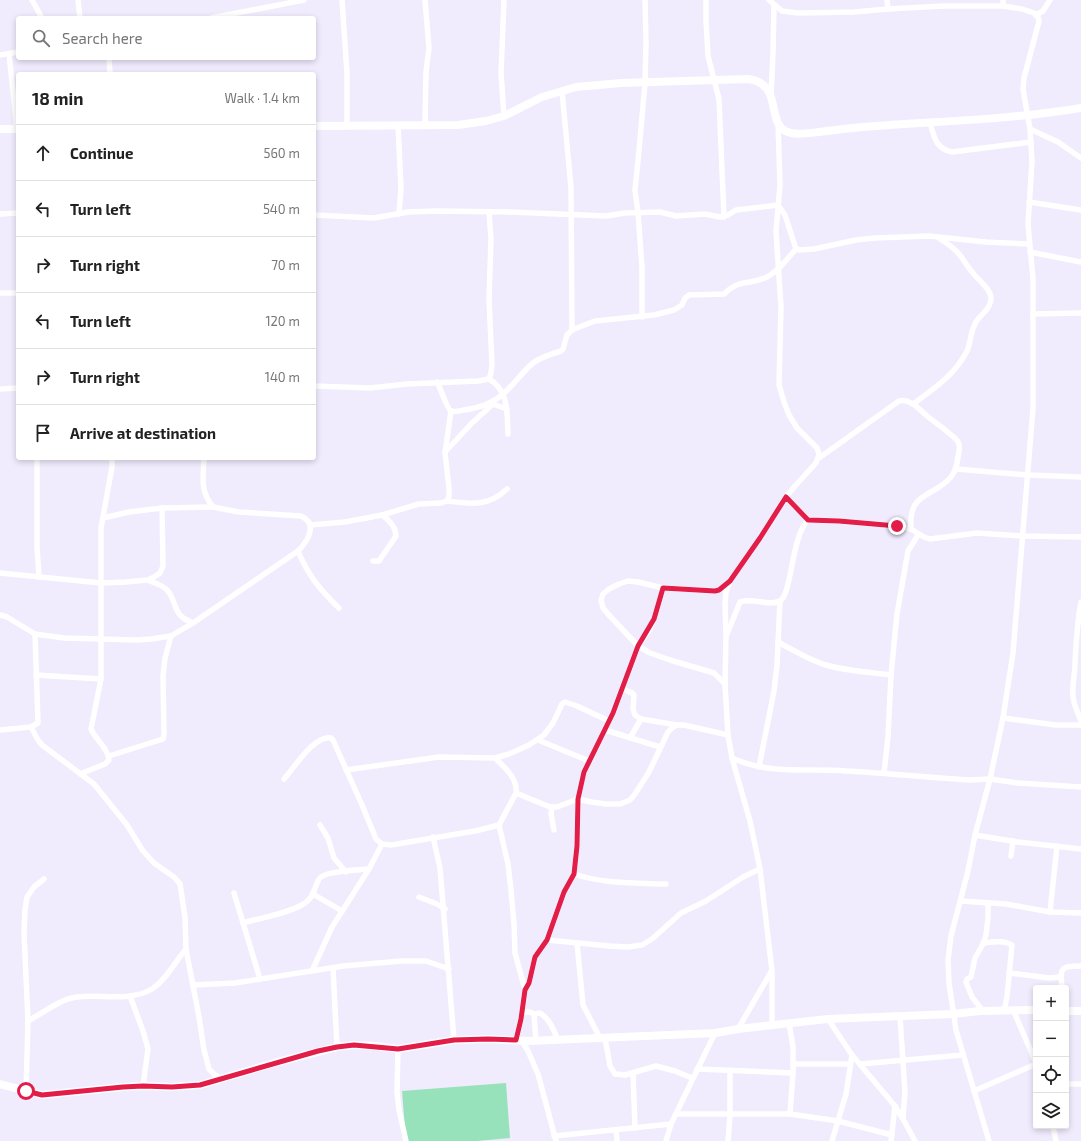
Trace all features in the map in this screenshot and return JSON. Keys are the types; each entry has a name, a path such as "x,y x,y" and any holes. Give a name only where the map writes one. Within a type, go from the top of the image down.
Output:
{"street":[{"path":"32,0 41,16"},
{"path":"78,0 80,16"},
{"path":"222,16 304,0"},
{"path":"342,0 347,73 347,125"},
{"path":"425,0 429,48 426,72 425,125"},
{"path":"504,0 501,73 504,116"},
{"path":"642,317 642,267 635,182 645,83 645,0"},
{"path":"706,0 707,46 710,66 715,81 720,106 724,217"},
{"path":"887,0 888,9"},
{"path":"770,1 782,11 798,13 847,12 1003,3 1036,14 1043,11 1050,0"},
{"path":"770,1 774,53 771,96"},
{"path":"989,1141 963,1055 953,1014 948,960 951,936 961,901 974,835 990,779 1003,718 1013,653 1033,408 1033,279 1028,224 1031,182 1031,142 1023,83 1039,21 1036,14"},
{"path":"0,55 16,52"},
{"path":"9,54 16,120"},
{"path":"109,60 110,72"},
{"path":"316,126 458,125 486,121 504,116 527,104 562,90 606,84 754,80 760,82 771,96 778,123 780,185 776,231 781,307 779,385 789,415 797,428 817,448 819,458"},
{"path":"562,90 571,188 572,330"},
{"path":"778,123 783,130 792,133 804,133 930,122 1027,116 1081,108"},
{"path":"930,122 939,146 943,150 948,151 1031,142"},
{"path":"398,125 401,188 399,214"},
{"path":"0,129 16,129"},
{"path":"1030,129 1058,142 1081,158"},
{"path":"1029,202 1081,210"},
{"path":"316,215 374,218 416,211 606,216 660,212 676,216 705,214 724,217 736,210 778,205"},
{"path":"778,205 785,215 796,249"},
{"path":"316,386 370,388 437,382 478,381 488,378 491,373 492,365 489,299 491,239 489,212"},
{"path":"0,214 16,213"},
{"path":"796,249 814,249 856,240 875,238 929,236 986,242 1029,244"},
{"path":"913,404 939,385 949,376 959,363 968,348 970,336 975,323 979,316 986,310 990,303 991,297 989,292 972,272 966,262 939,237"},
{"path":"445,453 472,423 533,363 563,350 567,335 572,330 595,322 642,317 679,308 688,295 724,294 734,285 765,278 779,269 796,249"},
{"path":"1030,252 1081,262"},
{"path":"778,259 790,256"},
{"path":"0,293 16,293"},
{"path":"1033,314 1081,313"},
{"path":"488,378 499,386 503,394 507,410 508,434"},
{"path":"437,382 442,390 448,409 451,411 480,408 491,404 507,410"},
{"path":"0,389 16,388"},
{"path":"772,1025 772,971 760,869 750,821 732,758 728,735 725,684 726,592 730,581 786,497 819,458 899,401 903,400 913,404 958,440 960,445 956,469 946,481 923,496 916,503 912,512 911,530"},
{"path":"447,501 449,496 449,488 445,453 451,411"},
{"path":"37,460 37,547 39,577"},
{"path":"80,774 105,764 109,760 109,756 91,729 101,679 102,639 100,538 112,460"},
{"path":"204,460 203,488 206,498 213,508"},
{"path":"956,469 1028,475 1081,477"},
{"path":"310,525 344,522 382,515 419,504 441,503 447,501 473,504 484,503 493,499 507,489"},
{"path":"786,497 808,520 839,521 905,527 918,535 930,538 977,533 1023,536 1081,537"},
{"path":"0,615 7,617 35,634 64,638 151,639 171,636 194,623 298,551 306,542 310,532 310,525 306,518 301,516 239,512 213,508 162,508 129,512 103,518"},
{"path":"148,580 160,572 163,566 162,508"},
{"path":"373,561 379,561 382,558 396,536 395,529 387,518 382,515"},
{"path":"759,767 774,691 777,665 780,601 785,594 798,536 803,525 808,520"},
{"path":"884,773 897,614 908,551 918,535"},
{"path":"298,551 308,574 326,596 339,608"},
{"path":"0,573 101,582 148,580 159,584 167,590 172,597 179,614 184,619 194,623"},
{"path":"725,684 714,673 650,653 638,646 603,608 601,600 603,594 619,584 628,581 663,588 715,591 719,590 730,581"},
{"path":"663,588 654,619 638,646 623,689 582,778 578,799 577,846 574,874 564,892 547,940 535,957 529,983 525,990 519,1041 528,1051 538,1074 555,1138 672,1124"},
{"path":"726,637 740,602 746,600 774,603 780,601"},
{"path":"1081,602 1077,624 1078,664 1073,695 1075,706 1081,721"},
{"path":"0,730 31,727 38,723 35,634"},
{"path":"109,756 162,739 164,734 163,676 165,658 171,636"},
{"path":"778,642 803,656 826,665 857,671 891,675"},
{"path":"36,676 101,679"},
{"path":"623,689 632,692 634,695 634,712 641,719 684,725 728,735"},
{"path":"346,770 439,757 495,758 509,754 538,740 544,735 553,723 562,704 565,702 578,706 609,721"},
{"path":"1003,718 1056,725 1081,725"},
{"path":"630,738 641,719"},
{"path":"516,793 552,807 557,807 578,799 606,804 620,804 630,800 649,772 668,732 677,725"},
{"path":"31,727 42,745 94,784 127,825 143,851 154,863 174,877 180,884 186,917 186,949 207,1062 209,1069 222,1079"},
{"path":"605,730 660,747"},
{"path":"284,779 308,750 323,738 327,737 333,740 376,839 382,844 391,845 475,831 499,825"},
{"path":"538,740 589,761"},
{"path":"495,758 515,782 517,787 516,793 499,825 508,864 514,924 515,953 525,990"},
{"path":"732,758 743,763 772,770 844,770 970,780 990,779 1018,783 1081,787"},
{"path":"552,807 551,814 554,830"},
{"path":"320,826 328,838 334,858 346,872"},
{"path":"974,835 1081,849"},
{"path":"433,837 440,868 445,909 454,1040"},
{"path":"1011,856 1013,841"},
{"path":"312,971 332,927 369,870 382,844"},
{"path":"1050,912 1057,846"},
{"path":"547,940 628,947 642,945 652,939 681,913 706,901 743,877 760,869"},
{"path":"243,923 296,908 313,894 319,878 322,875 369,870"},
{"path":"574,874 587,879 609,882 666,884"},
{"path":"26,1091 28,1021 24,933 25,910 27,897 34,887 44,879"},
{"path":"234,892 260,979"},
{"path":"313,894 342,911"},
{"path":"419,897 445,909"},
{"path":"961,901 1006,904 1050,912 1081,913"},
{"path":"983,1011 972,997 966,982 967,979 971,977 975,958 983,944 988,926 988,903"},
{"path":"983,944 991,942 1011,944 1012,947 1004,1011"},
{"path":"577,943 583,1005 603,1038 610,1066 615,1074 625,1075 656,1066 675,1071 692,1078"},
{"path":"28,1021 63,1001 76,997 130,996 142,994 154,988 186,949"},
{"path":"193,985 235,983 371,963 426,961 449,969"},
{"path":"1061,985 1060,977 1062,970 1066,967 1081,966"},
{"path":"333,968 337,1047"},
{"path":"738,1029 772,971"},
{"path":"1009,974 1050,978 1060,977"},
{"path":"130,996 143,1031 148,1050 143,1086"},
{"path":"0,1084 42,1095 95,1089 143,1086 172,1087 200,1085 281,1061 337,1047 354,1045 398,1049 454,1040 488,1039 536,1041 715,1033 789,1023 828,1020 953,1014 983,1011 1014,1012 1033,1010"},
{"path":"1069,1011 1081,1011"},
{"path":"522,1012 530,1012 534,1014 540,1013 544,1016 553,1029 558,1040"},
{"path":"1014,1012 1033,1057"},
{"path":"534,1014 536,1041"},
{"path":"900,1016 905,1092 903,1119"},
{"path":"828,1020 852,1055 895,1106 915,1141"},
{"path":"789,1023 793,1047 790,1114"},
{"path":"666,1141 692,1078 715,1033"},
{"path":"398,1049 399,1110 406,1141"},
{"path":"832,1141 846,1094 852,1055"},
{"path":"860,1064 963,1055"},
{"path":"793,1064 850,1064"},
{"path":"974,1092 1033,1065"},
{"path":"697,1069 730,1072 793,1073"},
{"path":"728,1141 730,1114 730,1072"},
{"path":"633,1073 635,1128"},
{"path":"1069,1084 1081,1084"},
{"path":"676,1114 790,1114 838,1120 892,1138 895,1106"},
{"path":"1054,1129 1056,1141"},
{"path":"616,1130 617,1141"}],"green space":[{"path":"506,1083 510,1138 477,1141 406,1141 402,1091"}],"route":[{"path":"26,1091 42,1095 123,1087 172,1087 200,1085 274,1063 337,1047 354,1045 398,1049 454,1040 516,1040 521,1019 525,990 529,983 535,957 547,940 564,892 574,874 577,846 578,799 584,772 613,713 638,646 650,629 658,609 663,588 715,591 724,587 747,557 786,497 808,520 897,526"}]}
